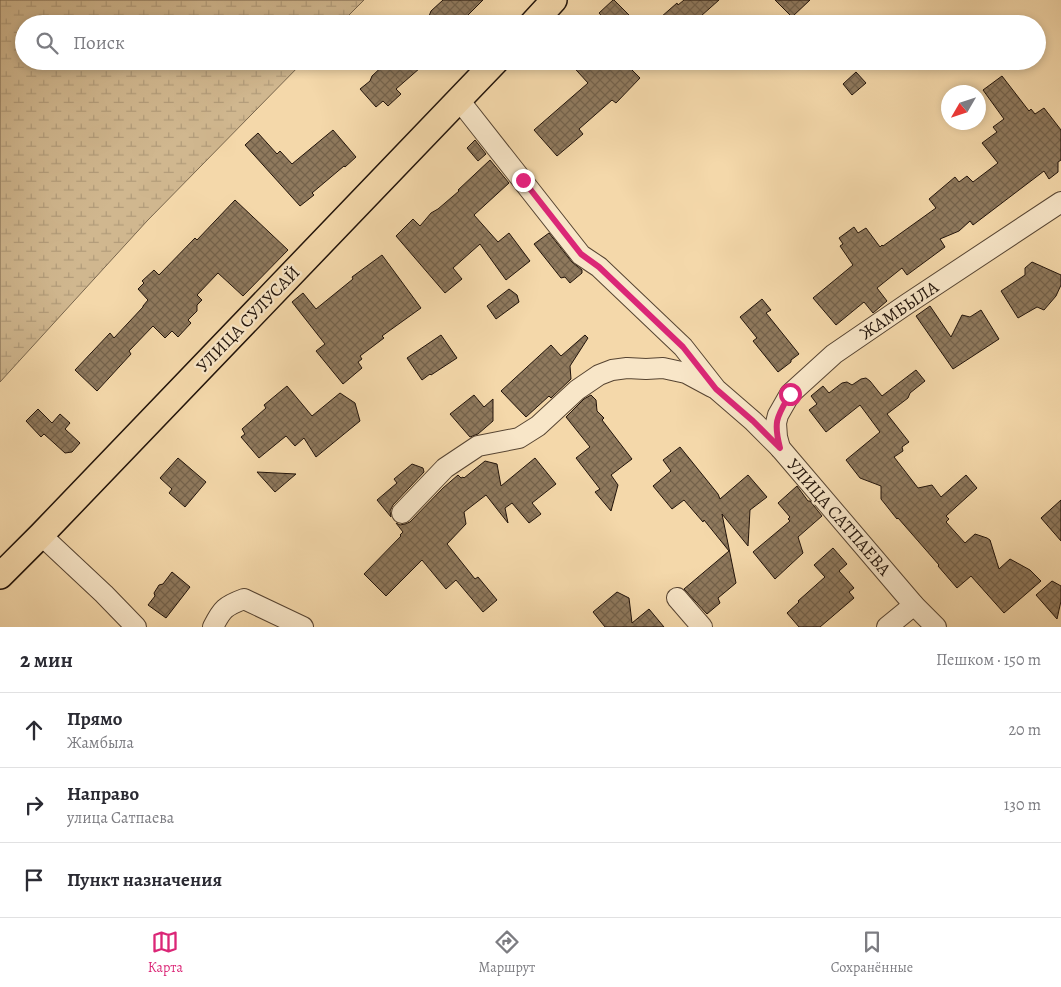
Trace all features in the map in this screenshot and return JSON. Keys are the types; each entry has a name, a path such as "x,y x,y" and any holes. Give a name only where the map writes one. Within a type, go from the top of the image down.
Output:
{"main road":[{"path":"540,15 554,0"},
{"name":"УЛИЦА СУЛУСАЙ","path":"0,576 488,70"}],"street":[{"name":"УЛИЦА САТПАЕВА","path":"460,100 581,254 599,267 683,347 716,389 753,421 780,448 914,605 936,627"},
{"name":"ЖАМБЫЛА","path":"780,448 776,423 778,415 790,394 834,354 1061,202"},
{"path":"402,513 446,468 478,446 519,438 532,430 598,374 627,368 663,368 686,373 716,389"},
{"path":"41,535 136,627"},
{"path":"677,598 702,627"},
{"path":"213,627 226,606 244,599 303,627"},
{"path":"887,627 914,605"}],"green space":[{"path":"0,0 364,0 349,15 15,15 15,70 295,70 147,221 0,382"}],"building":[{"path":"443,0 483,0 468,15 429,15 431,11"},
{"path":"614,0 629,15 601,15 599,13"},
{"path":"684,0 719,0 702,15 663,15 677,3 678,5"},
{"path":"775,0 810,0 794,15 790,15"},
{"path":"378,70 418,70 396,89 401,94 388,106 383,101 376,107 360,89 370,81"},
{"path":"576,70 632,70 640,78 616,103 612,100 579,129 583,134 557,156 534,130 588,83"},
{"path":"856,72 866,83 852,95 843,84"},
{"path":"1002,76 1029,111 1031,109 1035,114 1044,108 1061,130 1061,160 1058,162 1058,172 1049,179 1044,171 973,225 970,221 959,231 940,239 945,247 907,275 902,268 877,288 887,301 873,313 864,302 836,325 813,298 853,265 840,246 843,244 839,238 854,227 858,233 866,228 880,247 883,246 936,208 929,199 955,177 959,182 967,176 973,182 998,163 982,143 997,132 993,127 1004,119 986,94 986,88"},
{"path":"333,130 356,157 312,193 314,195 300,206 245,145 258,133 277,154 280,151 292,164"},
{"path":"475,140 486,154 478,161 467,148"},
{"path":"490,160 509,183 474,215 498,242 509,233 530,261 506,280 480,244 453,268 462,279 445,293 396,236 413,219 420,226 431,213 459,191"},
{"path":"235,200 288,250 243,296 218,273 197,295 202,300 197,305 197,311 188,320 191,323 178,337 172,331 165,338 153,326 129,351 131,354 97,391 75,370 110,333 114,338 143,307 148,300 138,289 144,283 142,281 154,270 159,275 195,238 197,240"},
{"path":"549,233 572,262 582,270 582,273 570,283 565,277 561,278 534,244"},
{"path":"382,255 421,308 382,336 384,338 360,356 362,359 358,362 362,368 343,384 316,351 325,344 292,302 303,293 316,309 353,279 352,277"},
{"path":"1032,262 1061,275 1061,285 1056,296 1044,310 1037,307 1018,318 1001,291 1025,275 1025,268"},
{"path":"509,289 517,295 519,302 496,319 487,306"},
{"path":"762,299 771,310 766,313 799,354 778,372 753,341 757,338 740,317"},
{"path":"930,306 951,337 962,315 970,317 981,310 999,339 953,369 916,316"},
{"path":"441,335 457,358 422,380 407,358"},
{"path":"585,335 588,338 570,366 571,379 551,398 549,396 526,417 501,391 551,345 561,356"},
{"path":"916,370 925,381 910,393 908,398 887,414 909,442 902,447 903,451 894,457 918,488 932,485 941,497 966,475 977,488 946,516 949,519 946,522 965,543 975,534 990,540 999,569 1010,559 1030,570 1041,581 1004,613 971,576 957,588 881,499 881,486 860,478 846,460 880,432 860,405 826,432 809,410 817,404 811,396 823,386 829,393 842,383 847,382 852,385 866,378 882,396"},
{"path":"287,386 312,416 340,393 355,403 360,421 316,457 304,438 295,446 286,436 259,458 241,437 245,434 242,429 266,408 264,405"},
{"path":"474,395 484,407 493,399 493,421 478,434 470,437 450,414"},
{"path":"591,395 596,400 597,411 604,418 602,420 632,459 611,475 618,485 611,511 595,492 600,489 576,458 590,447 566,417 584,399"},
{"path":"38,409 52,423 60,414 70,423 65,429 80,443 72,452 65,453 44,434 41,437 26,421"},
{"path":"680,447 720,499 748,475 767,497 750,510 748,546 722,514 736,583 718,598 720,603 707,614 684,589 729,551 704,520 703,522 684,500 672,509 653,486 671,471 663,460"},
{"path":"178,458 206,482 185,507 169,493 172,489 160,478"},
{"path":"535,458 556,484 532,503 541,514 529,523 512,503 505,508 508,523 486,495 464,512 466,524 447,544 475,579 478,577 497,600 483,612 456,580 446,589 422,560 386,596 364,574 401,536 403,532 396,523 400,525 410,522 458,475 464,478 485,461 497,464 501,486"},
{"path":"412,464 423,468 424,472 393,505 390,511 391,517 377,500 397,483 394,479"},
{"path":"257,472 296,474 275,492"},
{"path":"797,486 822,516 798,537 803,553 775,579 753,552 790,521 788,519 790,517 778,503"},
{"path":"1061,500 1061,541 1041,518"},
{"path":"833,548 847,564 839,571 854,588 849,592 854,598 820,627 799,627 787,613 825,577 814,565"},
{"path":"172,572 190,587 166,618 148,605 155,596 154,593 159,585 163,584"},
{"path":"1052,581 1061,586 1061,601 1057,619 1036,595"},
{"path":"617,592 629,598 632,623 649,609 664,627 605,627 593,612"}],"route":[{"path":"523,180 581,254 599,267 683,347 716,389 753,421 780,448 776,423 778,415 790,394"}]}
